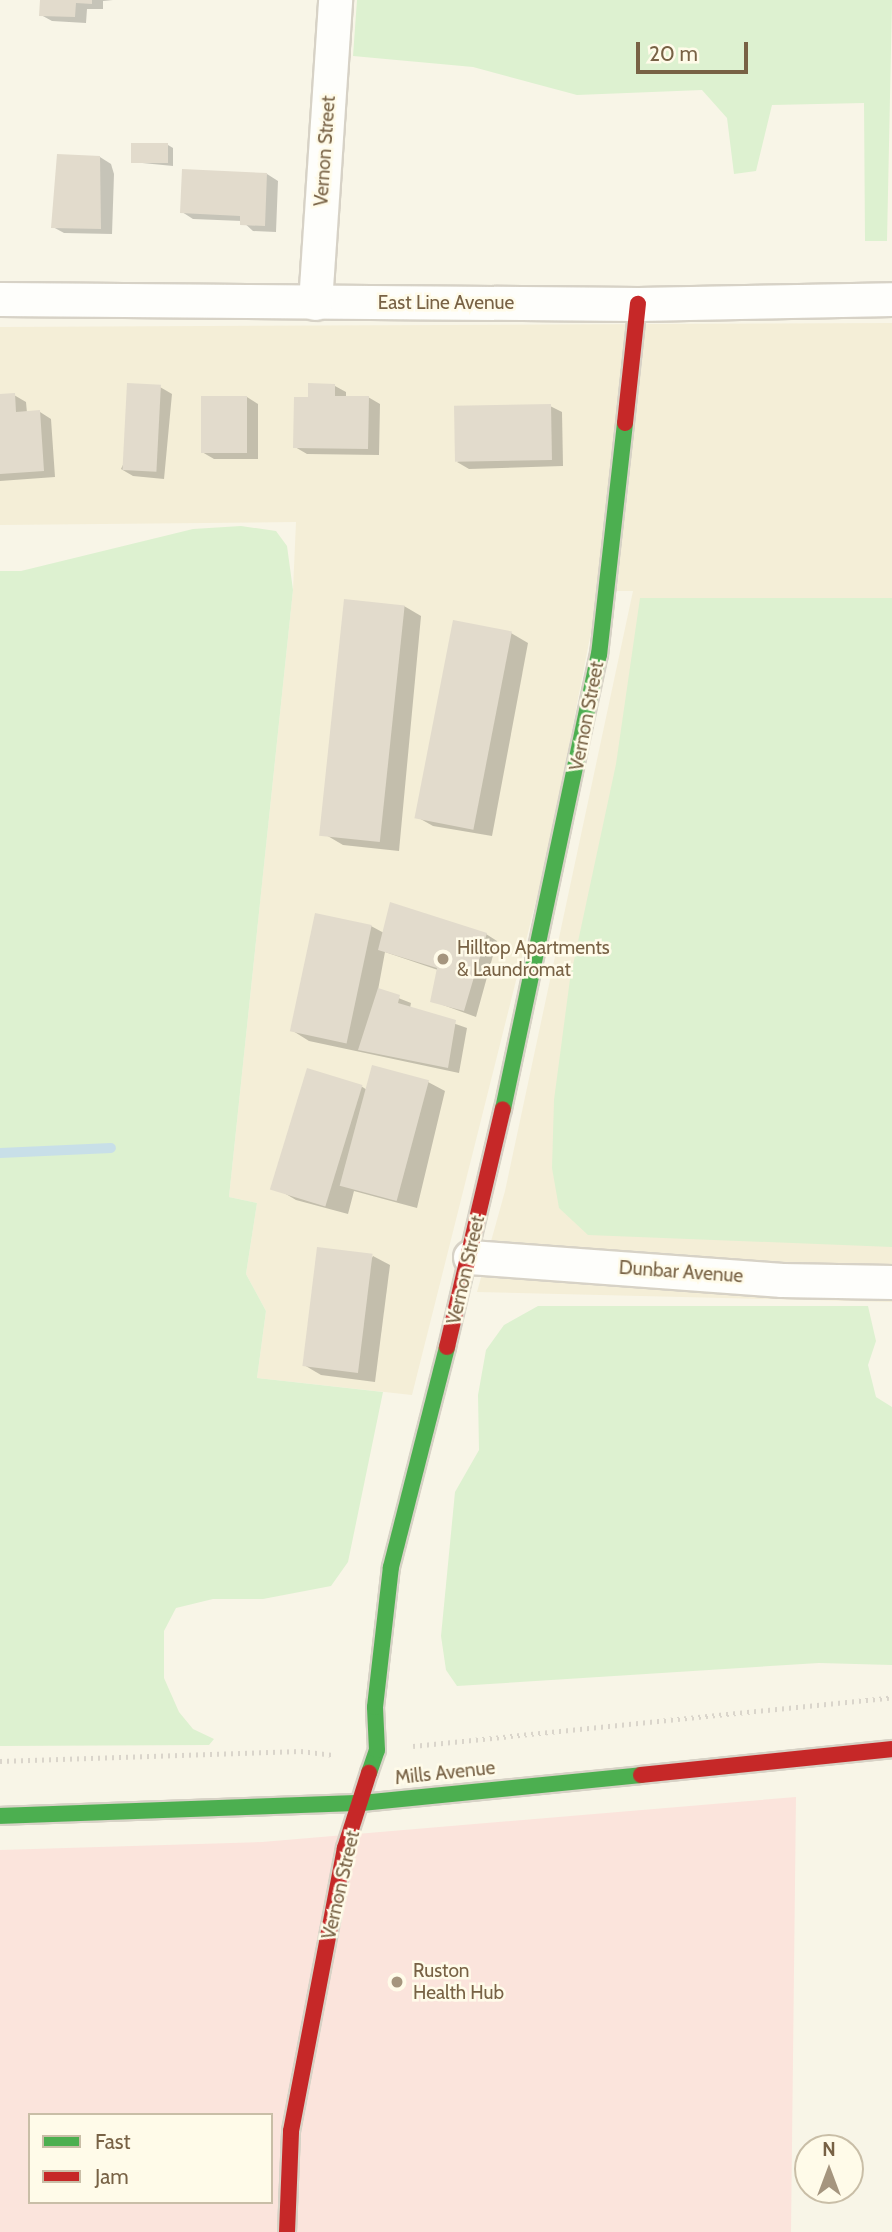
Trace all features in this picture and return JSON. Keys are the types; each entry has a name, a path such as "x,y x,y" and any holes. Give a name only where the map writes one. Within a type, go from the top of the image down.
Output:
{"street":[{"name":"Vernon Street","path":"315,303 335,0"},
{"name":"East Line Avenue","path":"0,299 638,304 892,299"},
{"name":"Vernon Street","path":"287,2232 291,2132 345,1848 362,1803 377,1750 375,1707 391,1567 470,1257 553,889 599,655 638,304"},
{"name":"Dunbar Avenue","path":"470,1257 782,1280 892,1282"},
{"name":"Mills Avenue","path":"0,1816 362,1803 892,1749"}],"path":[{"path":"415,1746 892,1697"},
{"path":"0,1761 301,1751 335,1755"}],"shaded area":[{"path":"892,323 892,1302 477,1292 505,1191 633,591 599,591 548,853 412,1395 257,1378 266,1311 246,1274 257,1203 229,1197 293,590 296,522 0,525 0,327"},
{"name":"Ruston Health Hub","path":"796,1797 791,2232 0,2232 0,1850 262,1842"}],"green space":[{"path":"357,0 892,0 887,241 865,241 864,103 772,105 756,171 734,174 727,118 702,90 577,95 473,67 353,56"},
{"path":"241,526 276,531 287,546 293,590 229,1197 257,1203 246,1274 266,1311 257,1378 383,1392 348,1562 331,1586 263,1599 213,1599 176,1608 164,1631 164,1678 179,1712 193,1729 214,1739 209,1745 0,1746 0,571 21,571 193,529"},
{"path":"640,598 892,598 892,1247 588,1235 559,1208 552,1168 554,1100 570,979 616,764"},
{"path":"538,1306 868,1306 876,1341 868,1365 876,1397 892,1407 892,1665 819,1663 457,1686 446,1670 441,1636 455,1492 479,1450 478,1395 486,1350 504,1325"}],"building":[{"path":"40,0 92,0 92,4 76,3 75,17 39,16"},
{"path":"131,143 168,143 168,163 131,163"},
{"path":"57,154 100,156 101,229 51,228"},
{"path":"182,169 267,173 265,226 240,225 240,216 180,213"},
{"path":"127,383 161,385 156,472 122,470"},
{"path":"308,383 335,384 335,396 369,396 368,449 293,448 294,397 308,397"},
{"path":"15,393 16,412 40,410 44,471 0,474 0,394"},
{"path":"201,396 247,396 247,453 201,453"},
{"path":"551,404 552,460 455,462 454,406"},
{"path":"344,599 405,605 380,842 319,836"},
{"path":"453,620 512,631 473,830 414,818"},
{"name":"Hilltop Apartments & Laundromat","path":"390,902 487,933 464,1011 430,1002 437,968 378,950"},
{"path":"315,913 372,925 347,1043 290,1031"},
{"path":"378,988 400,995 398,1003 456,1020 448,1068 358,1050"},
{"path":"372,1065 429,1080 397,1201 340,1186"},
{"path":"307,1068 362,1085 325,1206 270,1189"},
{"path":"317,1247 373,1254 358,1373 302,1366"}],"waterway":[{"path":"0,1153 111,1148"}],"traffic: fast":[{"path":"503,1109 599,655 625,423"},
{"path":"369,1773 377,1750 375,1707 391,1567 447,1347"},
{"path":"0,1816 362,1803 641,1775"}],"traffic: jam":[{"path":"625,423 638,304"},
{"path":"447,1347 503,1109"},
{"path":"641,1775 892,1749"},
{"path":"287,2232 291,2131 345,1848 369,1773"}],"place":[{"name":"Hilltop Apartments & Laundromat","path":"443,959"},
{"name":"Ruston Health Hub","path":"397,1982"}]}
